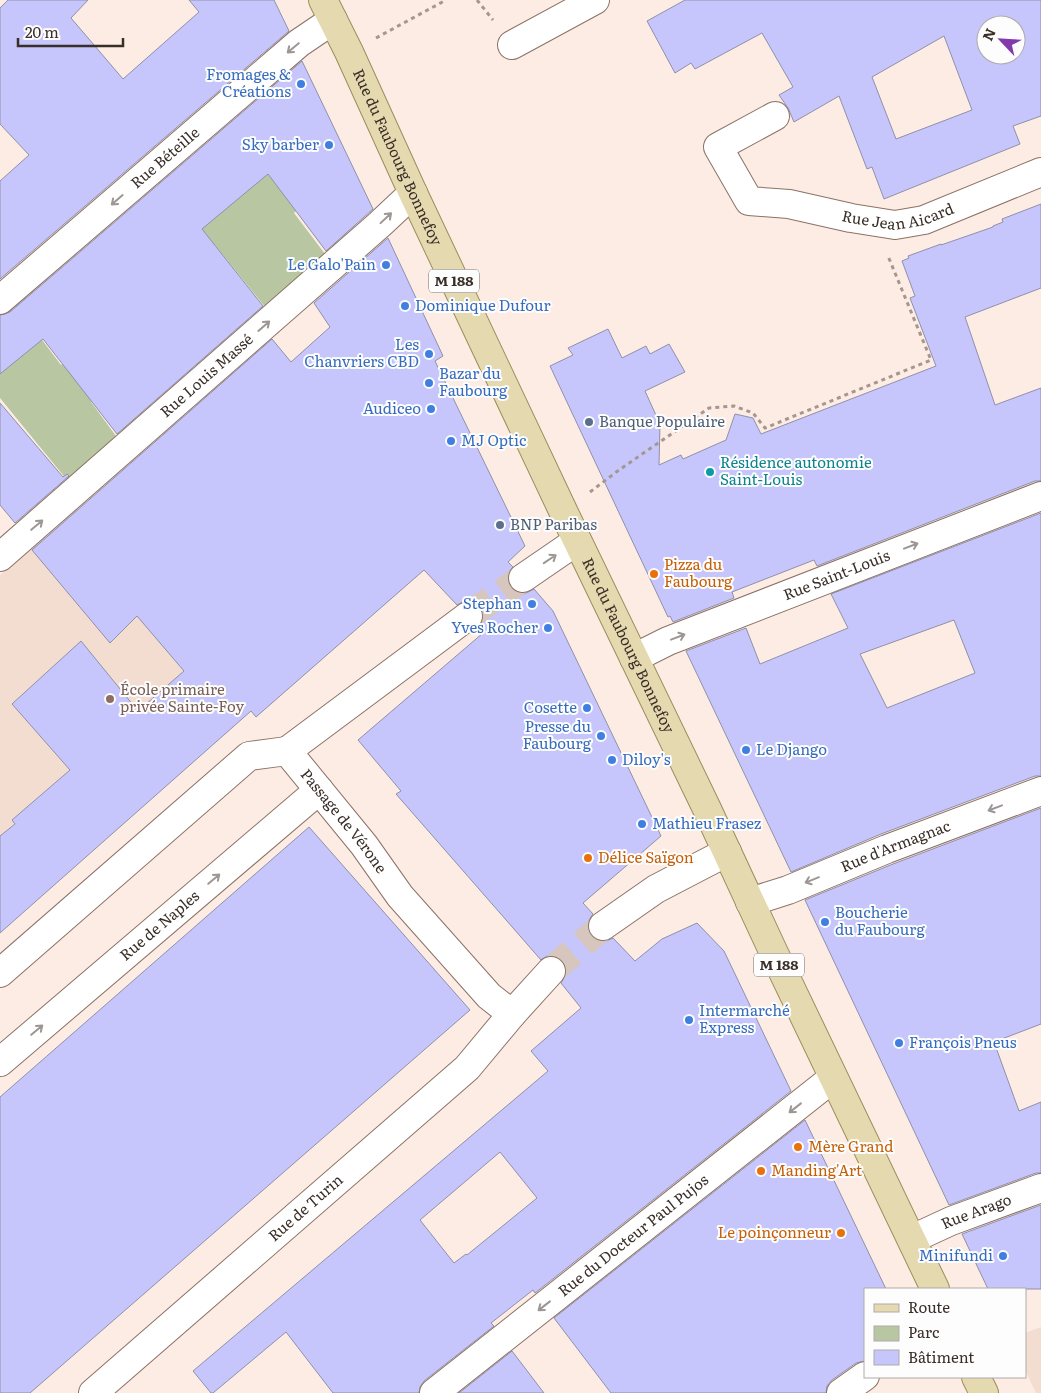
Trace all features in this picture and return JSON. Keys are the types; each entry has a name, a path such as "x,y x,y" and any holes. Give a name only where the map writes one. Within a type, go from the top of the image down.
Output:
{"main road":[{"name":"Rue du Faubourg Bonnefoy","path":"328,10 564,514 727,852 833,1078 936,1288"},
{"path":"976,1378 984,1393"}],"street":[{"path":"512,44 595,0"},
{"name":"Rue Béteille","path":"0,300 298,43 328,10"},
{"name":"Rue Jean Aicard","path":"775,116 718,147 749,201 789,204 870,222 895,224 924,220 1041,172"},
{"name":"Rue Louis Massé","path":"4,544 380,224 413,193"},
{"name":"Rue Saint-Louis","path":"634,658 668,641 1041,496"},
{"path":"523,578 577,541"},
{"path":"0,973 249,756 287,752 468,616"},
{"name":"Passage de Vérone","path":"287,752 364,845 400,896 489,996 512,1014"},
{"name":"Rue de Naples","path":"0,1062 319,790"},
{"name":"Rue d'Armagnac","path":"750,902 788,890 887,849 1041,791"},
{"path":"603,926 656,889 727,852"},
{"path":"512,1014 551,971"},
{"name":"Rue de Turin","path":"93,1393 467,1068 512,1014"},
{"name":"Rue du Docteur Paul Pujos","path":"434,1393 833,1078"},
{"name":"Rue Arago","path":"912,1240 951,1221 1041,1188"},
{"path":"841,1393 864,1377"}],"path":[{"path":"349,52 446,0"},
{"path":"564,514 619,470 709,408 734,406 753,413 765,428 931,360 887,252 895,224"}],"shaded area":[{"name":"École primaire privée Sainte-Foy","path":"77,508 235,686 0,890 0,575"},
{"path":"1041,1327 1041,1393 1036,1393 1026,1372 1026,1333"}],"green space":[{"path":"264,155 305,202 294,213 325,254 265,307 215,245 185,223"},
{"path":"21,312 61,365 94,335 125,373 91,402 116,436 67,480 0,398 0,331"}],"building":[{"path":"8,0 88,0 71,18 123,79 199,12 189,0 274,0 289,31 0,279 0,181 29,155 0,124 0,8"},
{"path":"685,0 1041,0 1041,116 1013,126 1020,144 884,199 872,167 867,169 839,96 794,122 788,108 779,95 793,87 762,33 695,69 691,63 675,73 647,21","holes":["944,36 972,110 896,139 872,77"]},
{"path":"302,61 373,209 326,251 268,174 202,229 263,306 117,434 43,339 0,374 0,315 10,312"},
{"path":"1041,204 1041,288 965,317 995,405 1041,388 1041,481 1035,481 817,566 814,560 732,592 734,598 673,622 670,616 668,617 550,366 573,355 568,348 608,329 622,358 646,346 650,354 669,344 685,372 645,391 660,424 659,465 681,455 683,459 726,440 735,414 753,418 761,434 936,366 910,298 915,296 902,261 909,258 908,256 993,227 1003,222 1002,219"},
{"path":"388,238 443,356 435,361 525,546 508,562 513,567 507,579 510,586 516,592 524,594 534,589 553,611 661,836 583,903 593,914 587,927 590,935 596,940 604,942 613,938 635,961 662,939 697,923 724,951 791,1091 535,1293 533,1290 491,1323 494,1326 424,1381 419,1393 333,1393 286,1332 213,1393 193,1371 548,1071 531,1051 581,1008 561,983 566,974 566,967 562,960 554,956 547,956 541,960 396,794 401,791 358,740 483,633 478,628 484,615 480,606 475,602 467,600 457,605 424,570 256,717 251,711 0,933 0,836 15,824 12,820 70,770 12,704 81,641 138,711 184,671 137,616 110,643 32,550 272,339 291,362 330,327 314,303","holes":["500,1152 537,1198 467,1255 454,1263 420,1220"]},
{"path":"0,403 63,477 67,474 69,476 15,523 0,505"},
{"path":"1041,513 1041,776 1035,776 881,834 791,872 686,651 746,628 760,664 848,628 831,594","holes":["954,620 975,673 887,708 860,654"]},
{"path":"1041,808 1041,1024 994,1042 1019,1111 1041,1102 1041,1173 1036,1173 949,1205 805,900 893,864"},
{"path":"309,827 470,1010 30,1393 0,1393 0,1097"},
{"path":"805,1120 886,1288 864,1288 864,1361 856,1363 832,1380 827,1386 826,1393 611,1393 554,1318"},
{"path":"1041,1205 1041,1289 988,1288 962,1234"},
{"path":"512,1351 544,1393 459,1393"}],"tunnel":[{"path":"468,616 523,578"},
{"path":"551,971 603,926"}],"place":[{"name":"Fromages & Créations","path":"301,84"},
{"name":"Sky barber","path":"329,145"},
{"name":"Le Galo'Pain","path":"386,265"},
{"name":"Dominique Dufour","path":"405,306"},
{"name":"Les Chanvriers CBD","path":"429,354"},
{"name":"Bazar du Faubourg","path":"429,383"},
{"name":"Audiceo","path":"431,409"},
{"name":"Banque Populaire","path":"589,422"},
{"name":"MJ Optic","path":"451,441"},
{"name":"Résidence autonomie Saint-Louis","path":"710,472"},
{"name":"BNP Paribas","path":"500,525"},
{"name":"Pizza du Faubourg","path":"654,574"},
{"name":"Stephan","path":"532,604"},
{"name":"Yves Rocher","path":"548,628"},
{"name":"École primaire privée Sainte-Foy","path":"110,699"},
{"name":"Cosette","path":"587,708"},
{"name":"Presse du Faubourg","path":"601,736"},
{"name":"Le Django","path":"746,750"},
{"name":"Diloy's","path":"612,760"},
{"name":"Mathieu Frasez","path":"642,824"},
{"name":"Délice Saïgon","path":"588,858"},
{"name":"Boucherie du Faubourg","path":"825,922"},
{"name":"Intermarché Express","path":"689,1020"},
{"name":"François Pneus","path":"899,1043"},
{"name":"Mère Grand","path":"798,1147"},
{"name":"Manding'Art","path":"761,1171"},
{"name":"Le poinçonneur","path":"841,1233"},
{"name":"Minifundi","path":"1003,1256"}]}
